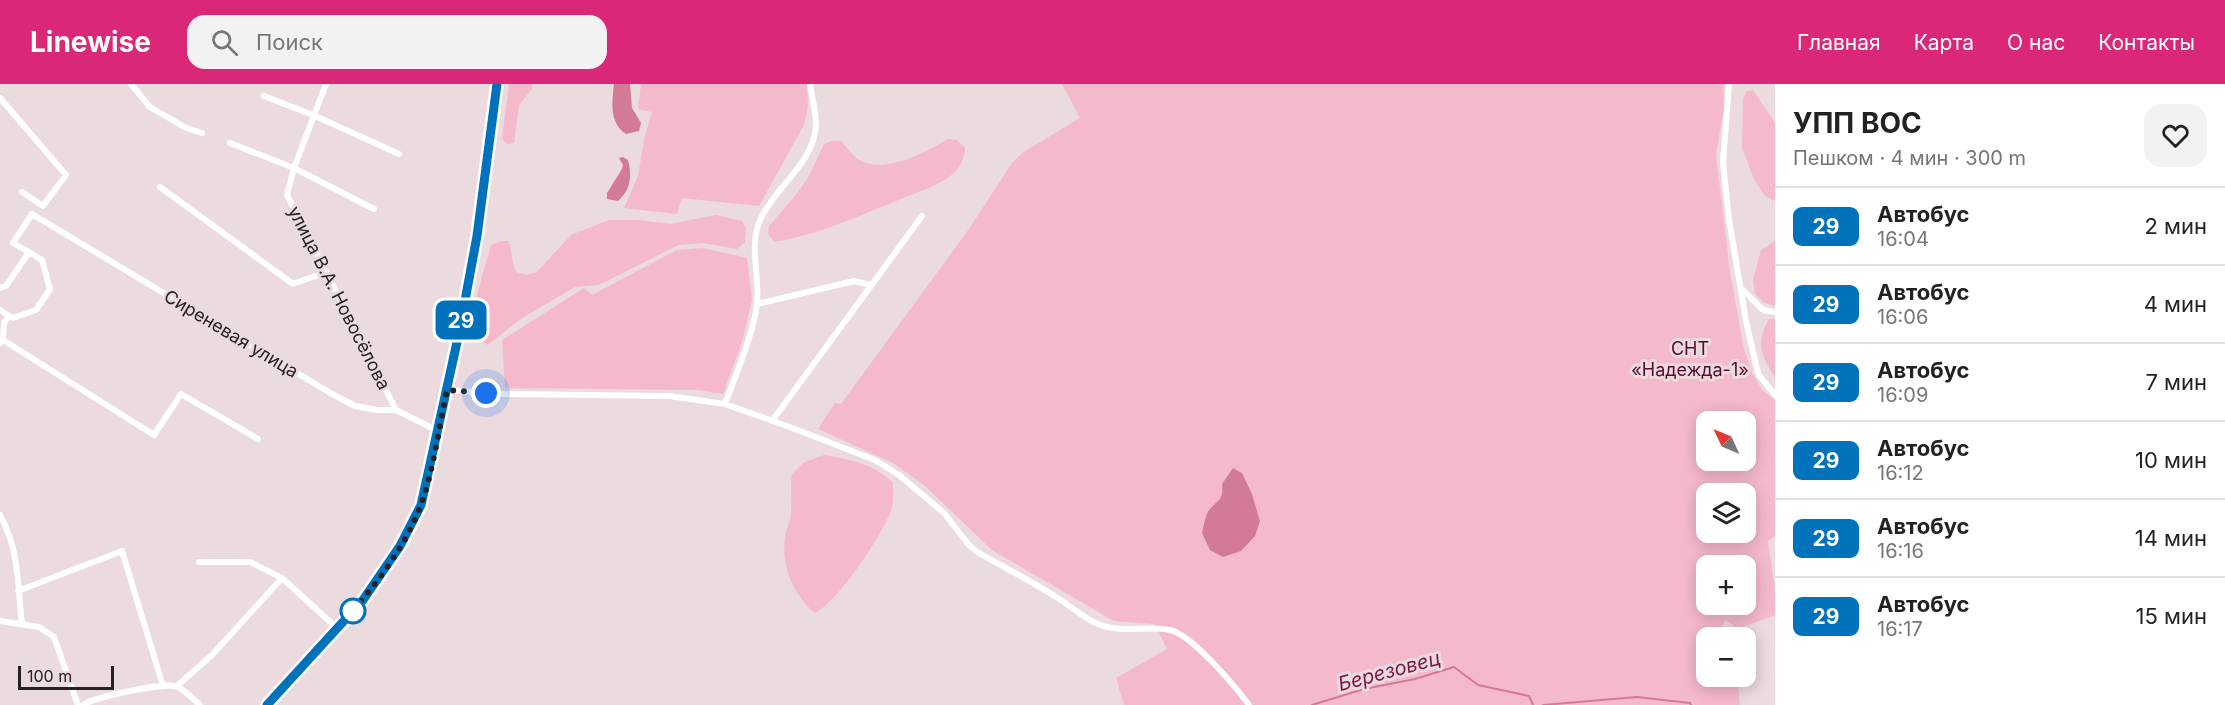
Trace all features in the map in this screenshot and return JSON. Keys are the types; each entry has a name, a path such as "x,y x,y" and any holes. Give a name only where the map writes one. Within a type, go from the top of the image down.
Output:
{"main road":[{"path":"267,705 338,629 381,575 413,523 425,491 477,236 497,84"}],"street":[{"path":"131,84 150,107 186,128 202,133"},
{"name":"улица В.А. Новосёлова","path":"326,84 294,168 287,195 396,410"},
{"path":"725,404 758,304 756,236 761,218 809,150 816,123 810,84"},
{"path":"1729,84 1723,162 1729,219 1746,321 1759,375 1775,395"},
{"path":"264,96 313,115 399,154"},
{"path":"0,98 66,175 43,206 22,192"},
{"path":"230,143 294,168 374,209"},
{"path":"160,187 293,284 326,272"},
{"name":"Сиреневая улица","path":"29,252 13,243 32,214 332,394 355,406 377,410 396,410 438,431"},
{"path":"772,421 922,216"},
{"path":"0,310 13,318 36,310 50,289 42,260 29,252 2,285"},
{"path":"758,304 854,281 871,285"},
{"path":"1740,286 1763,310 1775,312"},
{"path":"9,316 4,323 2,342 154,435 181,394 258,439"},
{"path":"447,390 501,394 669,396 725,404 875,460 899,475 944,513 976,552 1054,596 1096,623 1109,628 1169,630 1178,633 1208,659 1249,705"},
{"path":"0,515 16,556 22,623"},
{"path":"18,591 122,552 164,686"},
{"path":"199,562 250,562 282,578 338,629"},
{"path":"177,686 213,654 282,578"},
{"path":"0,621 39,627 54,637 78,705"},
{"path":"84,705 88,701 164,686 177,686 200,705"}],"green space":[{"path":"509,84 532,84 532,89 519,105 514,143 508,144 502,139"},
{"path":"641,84 807,84 808,105 804,125 759,206 682,198 677,214 624,208 638,176 645,135 652,112 638,109"},
{"name":"СНТ «Надежда-1»","path":"1062,84 1723,84 1724,107 1716,155 1730,272 1743,345 1752,373 1763,391 1775,400 1775,536 1768,541 1775,591 1775,615 1743,627 1735,627 1726,620 1721,627 1696,627 1696,687 1738,687 1740,705 1124,705 1116,678 1167,649 1155,624 1114,621 992,550 924,485 893,463 818,429 835,403 841,404 969,229 1012,163 1022,153 1080,118","holes":["1233,468 1242,473 1252,494 1260,521 1209,510 1220,499 1222,484"]},
{"path":"1753,90 1775,123 1775,201 1765,196 1754,179 1742,148 1743,98 1747,91"},
{"path":"948,139 957,140 965,148 964,155 955,172 937,184 807,235 774,242 768,234 769,226 809,176 824,144 841,141 861,161 882,165 906,160"},
{"path":"716,215 742,221 746,229 745,242 737,249 703,243 678,245 599,285 575,287 519,320 488,345 479,339 473,323 474,308 491,245 508,241 516,272 527,275 537,272 571,235 609,220 638,220 670,224"},
{"path":"1775,241 1775,306 1763,302 1755,294 1753,280 1761,250"},
{"path":"703,248 747,258 752,300 742,342 723,394 698,390 505,388 502,340 584,288 592,295 677,250"},
{"path":"1769,319 1775,319 1775,378 1763,355 1761,342"},
{"path":"824,455 852,461 878,471 893,483 893,498 888,518 871,549 836,595 815,613 795,589 787,570 784,549 791,515 792,474 803,463"}],"shaded area":[{"path":"614,84 630,84 632,108 641,123 639,131 626,134 617,124 613,112"},
{"path":"623,157 628,160 629,166 628,187 618,201 607,199 607,193 622,169 623,165 619,158"},
{"path":"1233,468 1242,473 1252,494 1260,521 1255,536 1241,551 1223,557 1210,550 1202,533 1207,514 1220,499 1222,484"}],"waterway":[{"name":"Березовец","path":"1312,705 1364,689 1415,679 1454,667 1478,685 1529,696 1533,705"},
{"name":"Березовец","path":"1543,705 1637,697 1690,703 1691,705"}],"bus line":[{"name":"29","path":"267,705 363,600 400,546 421,505 459,333 477,236 497,84"}],"route":[{"path":"353,611 350,614 363,600 400,546 421,505 447,390 486,393"}]}
